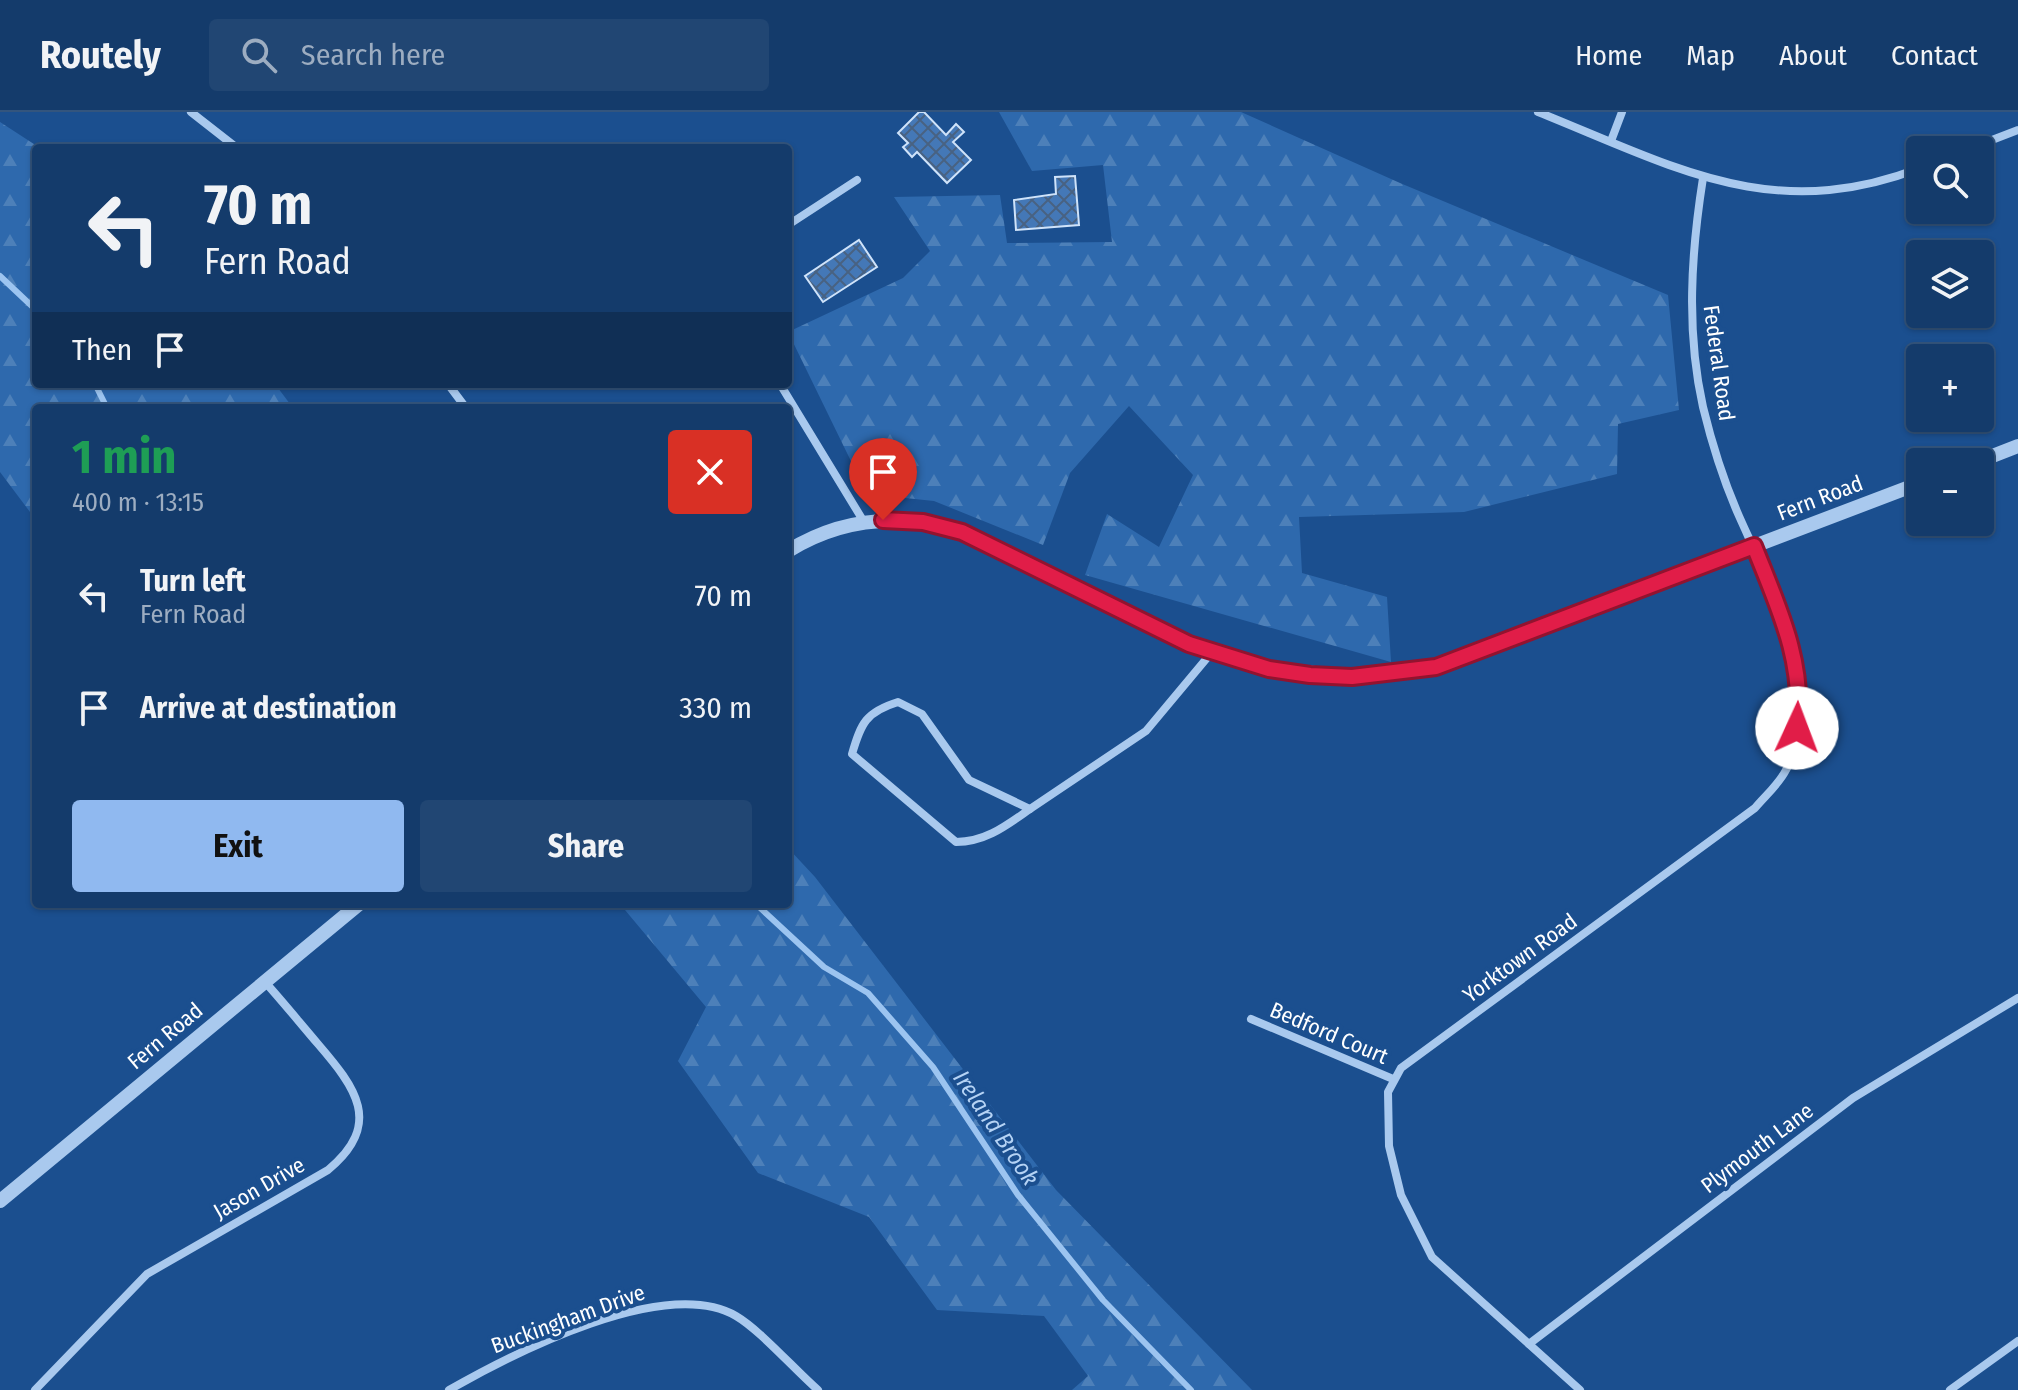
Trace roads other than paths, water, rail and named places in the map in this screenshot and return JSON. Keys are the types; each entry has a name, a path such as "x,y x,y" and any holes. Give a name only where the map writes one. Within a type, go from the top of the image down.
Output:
{"street":[{"path":"191,112 232,144"},
{"path":"1538,112 1703,178 1738,187 1802,193 1865,185 1906,172"},
{"path":"1611,141 1622,112"},
{"path":"1994,139 2018,130"},
{"name":"Federal Road","path":"1703,178 1694,234 1691,291 1694,349 1703,406 1718,461 1754,546"},
{"path":"792,222 857,180"},
{"path":"782,388 864,522"},
{"path":"1994,455 2018,446"},
{"name":"Fern Road","path":"792,549 825,532 864,522 913,521 962,532 1212,652 1269,669 1310,675 1366,676 1436,667 1906,488"},
{"name":"Yorktown Road","path":"1393,1079 1401,1068 1755,808 1786,771 1795,748 1799,708 1798,672 1791,638 1754,546"},
{"path":"1030,809 969,780 922,714 898,702 874,709 859,730 852,754 956,842 973,842 993,834 1146,731 1212,652"},
{"name":"Fern Road","path":"0,1201 354,908"},
{"name":"Jason Drive","path":"35,1390 147,1274 328,1170 352,1146 360,1115 354,1089 265,982"},
{"name":"Plymouth Lane","path":"1529,1344 1853,1098 2018,998"},
{"name":"Bedford Court","path":"1251,1019 1393,1079"},
{"path":"1393,1079 1388,1092 1389,1146 1401,1195 1432,1257 1580,1390"},
{"name":"Buckingham Drive","path":"449,1390 506,1358 573,1332 656,1305 692,1302 736,1316 818,1390"},
{"path":"1950,1390 2018,1341"}],"waterway":[{"name":"Ireland Brook","path":"0,276 32,306"},
{"name":"Ireland Brook","path":"97,388 105,404"},
{"name":"Ireland Brook","path":"760,908 824,967 868,993 933,1067 1018,1195 1103,1300 1191,1390"}]}
